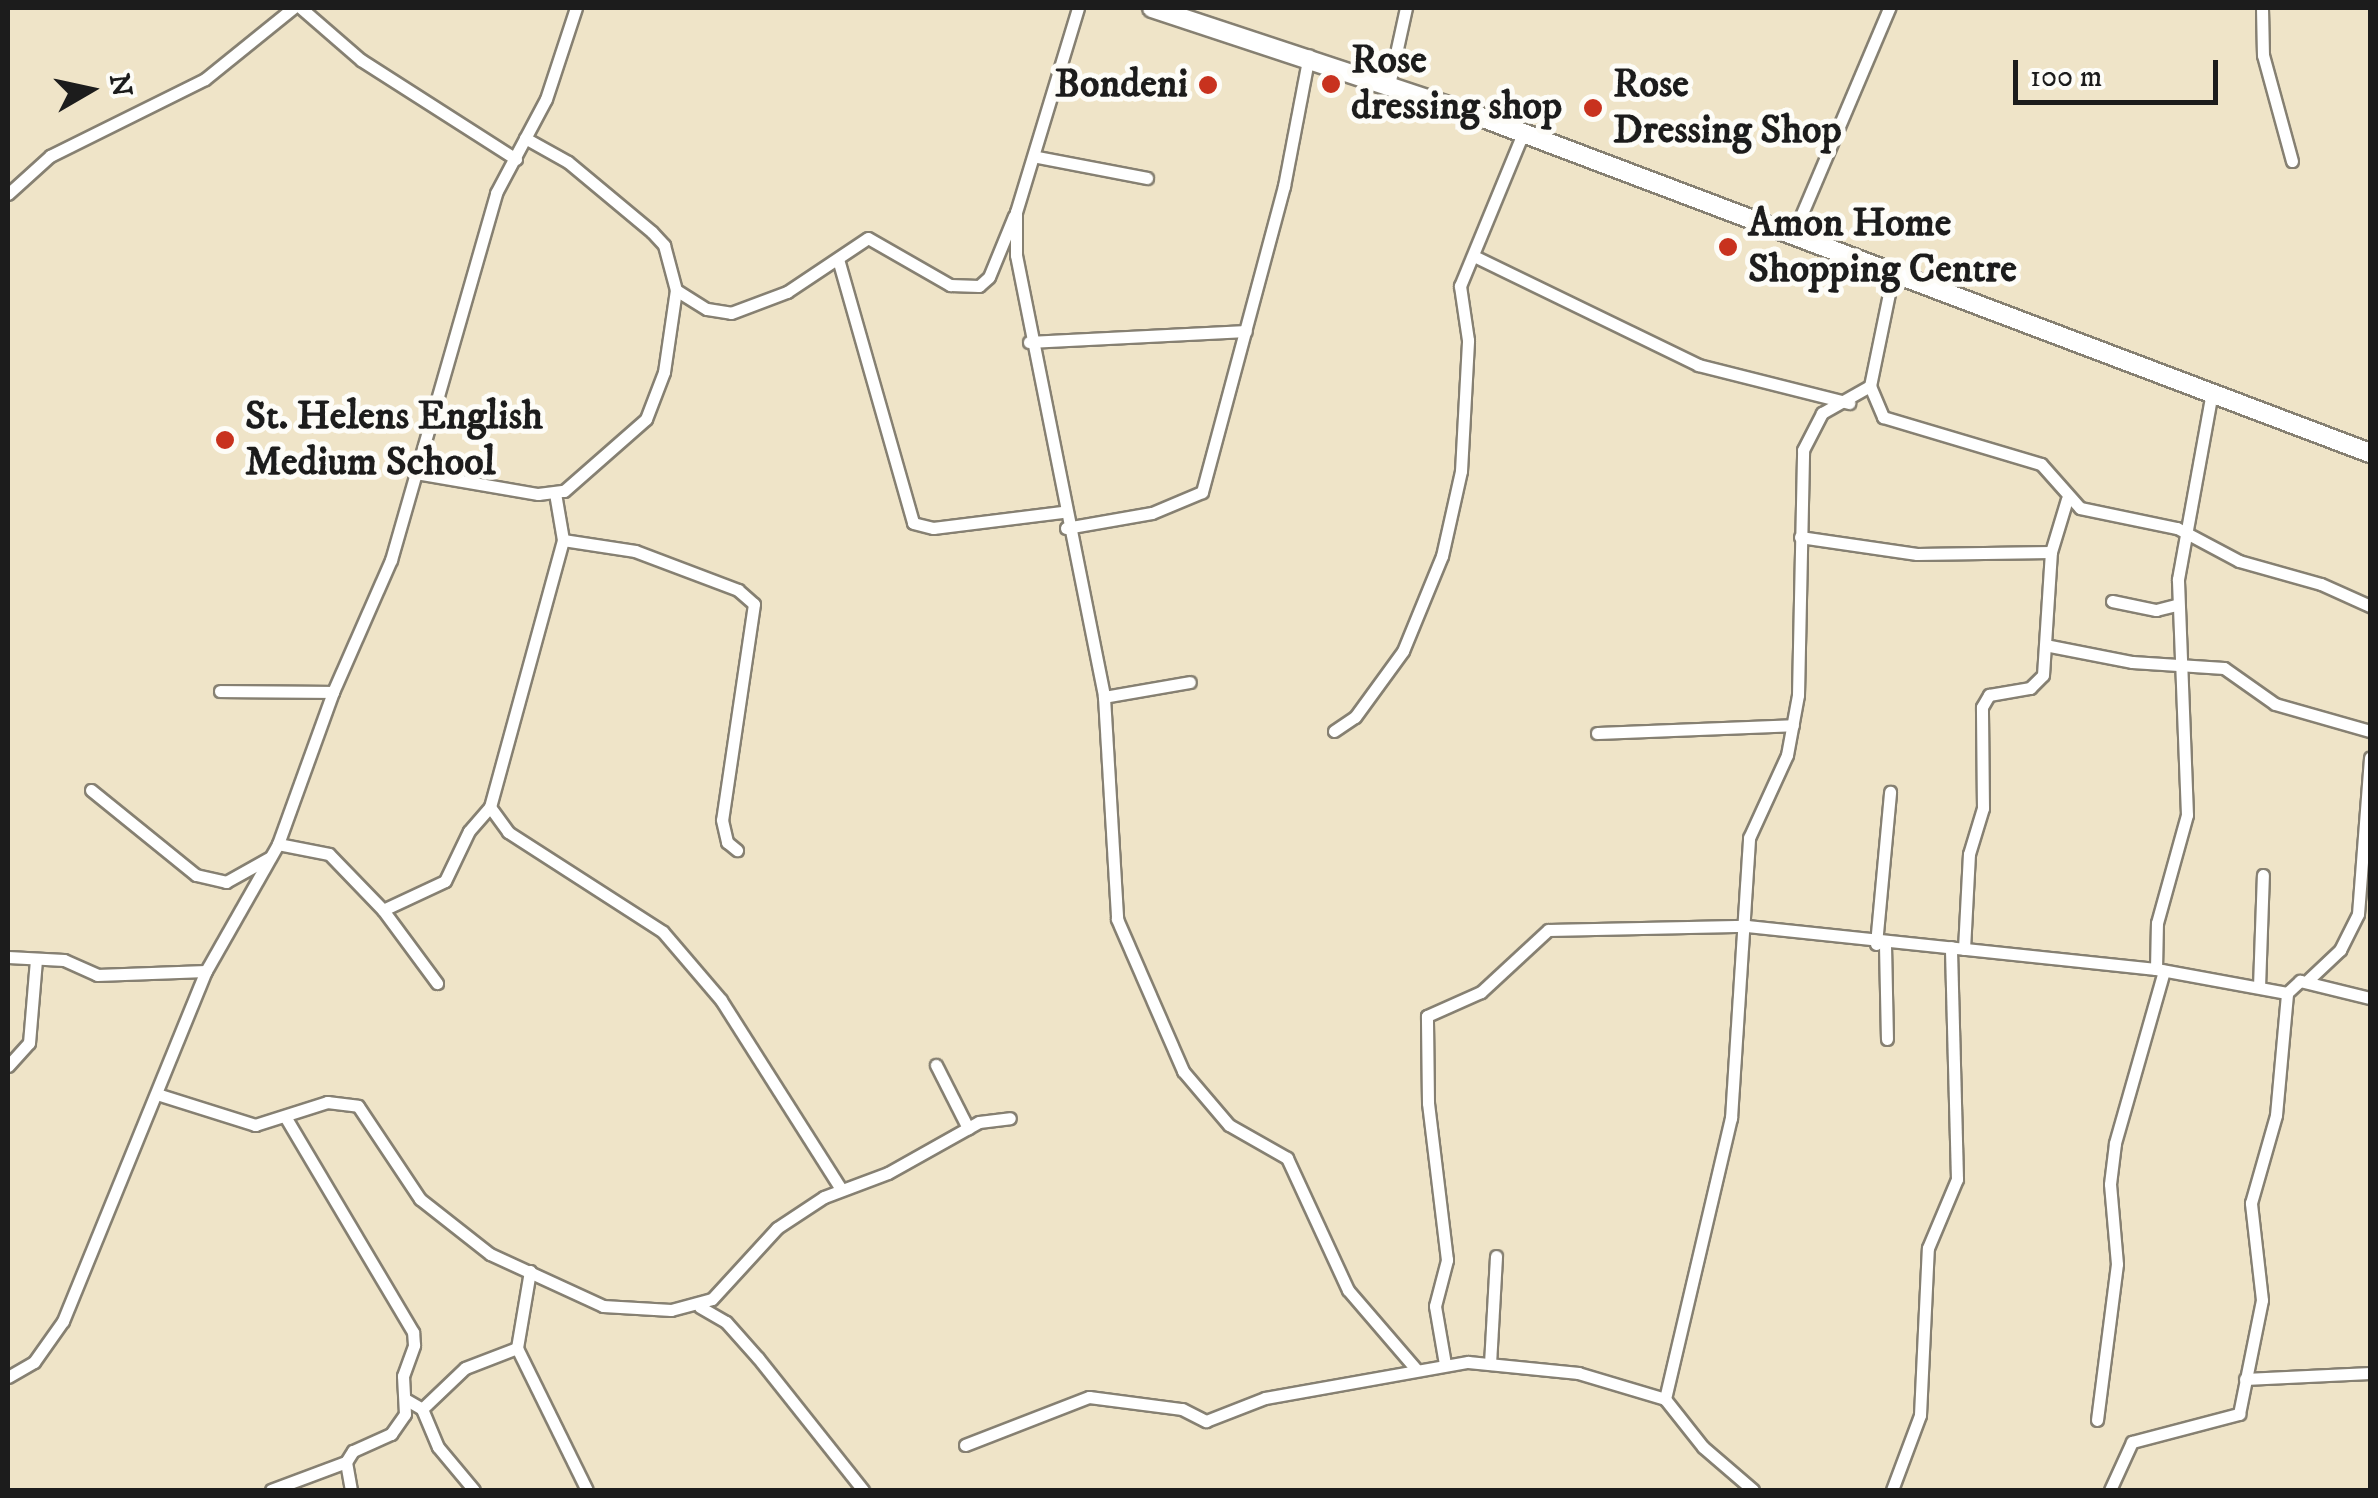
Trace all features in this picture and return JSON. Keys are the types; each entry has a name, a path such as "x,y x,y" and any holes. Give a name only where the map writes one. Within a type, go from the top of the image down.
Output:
{"main road":[{"path":"1152,8 1309,55 1522,132 2370,452"}],"street":[{"path":"8,194 50,156 206,79 293,8"},
{"path":"301,8 361,60 516,159"},
{"path":"8,1377 34,1362 63,1321 160,1095 206,971 278,844 333,692 391,560 496,193 546,99 576,8"},
{"path":"676,290 730,314 787,292 868,238 878,240 950,285 978,286 989,278 1037,158 1078,8"},
{"path":"1389,85 1406,8"},
{"path":"1792,237 1888,8"},
{"path":"2262,8 2263,55 2292,161"},
{"path":"1066,528 1152,513 1202,492 1246,331 1309,55"},
{"path":"1334,731 1356,717 1403,651 1453,518 1468,340 1460,286 1476,257 1522,132"},
{"path":"416,473 555,493 617,451 646,419 664,372 676,290 664,245 568,162 526,138"},
{"path":"1037,158 1147,178"},
{"path":"1016,212 1029,342 1104,698 1118,918 1182,1068 1228,1125 1292,1164 1348,1290 1416,1368"},
{"path":"1476,257 1698,365 1849,404"},
{"path":"838,259 913,523 933,528 1062,512"},
{"path":"1892,1490 1920,1415 1928,1248 1957,1179 1958,948 1969,854 1982,808 1984,699 2038,683 2050,646 2051,552 2067,499 2052,471 2040,464 1883,417 1870,386 1893,274"},
{"path":"1029,342 1246,331"},
{"path":"1665,1398 1723,1166 1747,926 1749,838 1787,755 1793,725 1800,478 1813,423 1849,404 1870,386"},
{"path":"2097,1420 2117,1264 2113,1155 2160,970 2157,922 2187,815 2176,605 2184,532 2212,392"},
{"path":"383,910 445,880 469,831 490,807 563,540 555,493"},
{"path":"2067,499 2184,532 2239,561 2321,584 2370,606"},
{"path":"1800,536 1916,554 2051,552"},
{"path":"563,540 635,550 738,590 754,604 722,820 727,842 737,850"},
{"path":"2112,600 2156,610 2176,605"},
{"path":"2050,646 2178,667 2230,670 2275,704 2370,731"},
{"path":"1104,698 1190,682"},
{"path":"220,691 333,692"},
{"path":"1597,733 1793,725"},
{"path":"1445,1364 1435,1306 1447,1260 1426,1072 1429,1011 1481,992 1548,930 1747,926 1880,945 1958,948 2160,970 2286,993 2306,982 2340,950 2358,914 2370,757"},
{"path":"91,790 196,875 226,882 269,858"},
{"path":"1887,1039 1880,945 1890,792"},
{"path":"490,807 508,832 664,932 722,1000 841,1189"},
{"path":"278,844 329,854 383,910 437,983"},
{"path":"2259,987 2263,875"},
{"path":"8,957 64,960 97,975 206,971"},
{"path":"8,1066 29,1043 36,960"},
{"path":"2306,982 2370,998"},
{"path":"2110,1490 2126,1446 2231,1420 2243,1404 2262,1300 2251,1202 2276,1115 2286,993"},
{"path":"936,1065 968,1128"},
{"path":"160,1095 240,1124 286,1118 326,1102 358,1106 420,1199 490,1254 604,1306 700,1307 748,1347 863,1490"},
{"path":"700,1307 777,1228 841,1189 888,1173 968,1128 992,1117 1010,1118"},
{"path":"271,1490 346,1462 353,1451 391,1434 406,1400 413,1332 286,1118"},
{"path":"1490,1364 1496,1256"},
{"path":"530,1271 517,1348 535,1372 587,1490"},
{"path":"422,1409 465,1368 517,1348"},
{"path":"964,1444 1089,1398 1182,1409 1206,1421 1265,1398 1416,1368 1490,1364 1578,1373 1665,1398 1703,1447 1753,1490"},
{"path":"2245,1380 2370,1373"},
{"path":"406,1400 422,1409 438,1447 474,1490"},
{"path":"346,1462 351,1490"}],"place":[{"name":"Rose dressing shop","path":"1331,84"},
{"name":"Bondeni","path":"1208,85"},
{"name":"Rose Dressing Shop","path":"1593,108"},
{"name":"Amon Home Shopping Centre","path":"1728,247"},
{"name":"St. Helens English Medium School","path":"225,440"}]}
